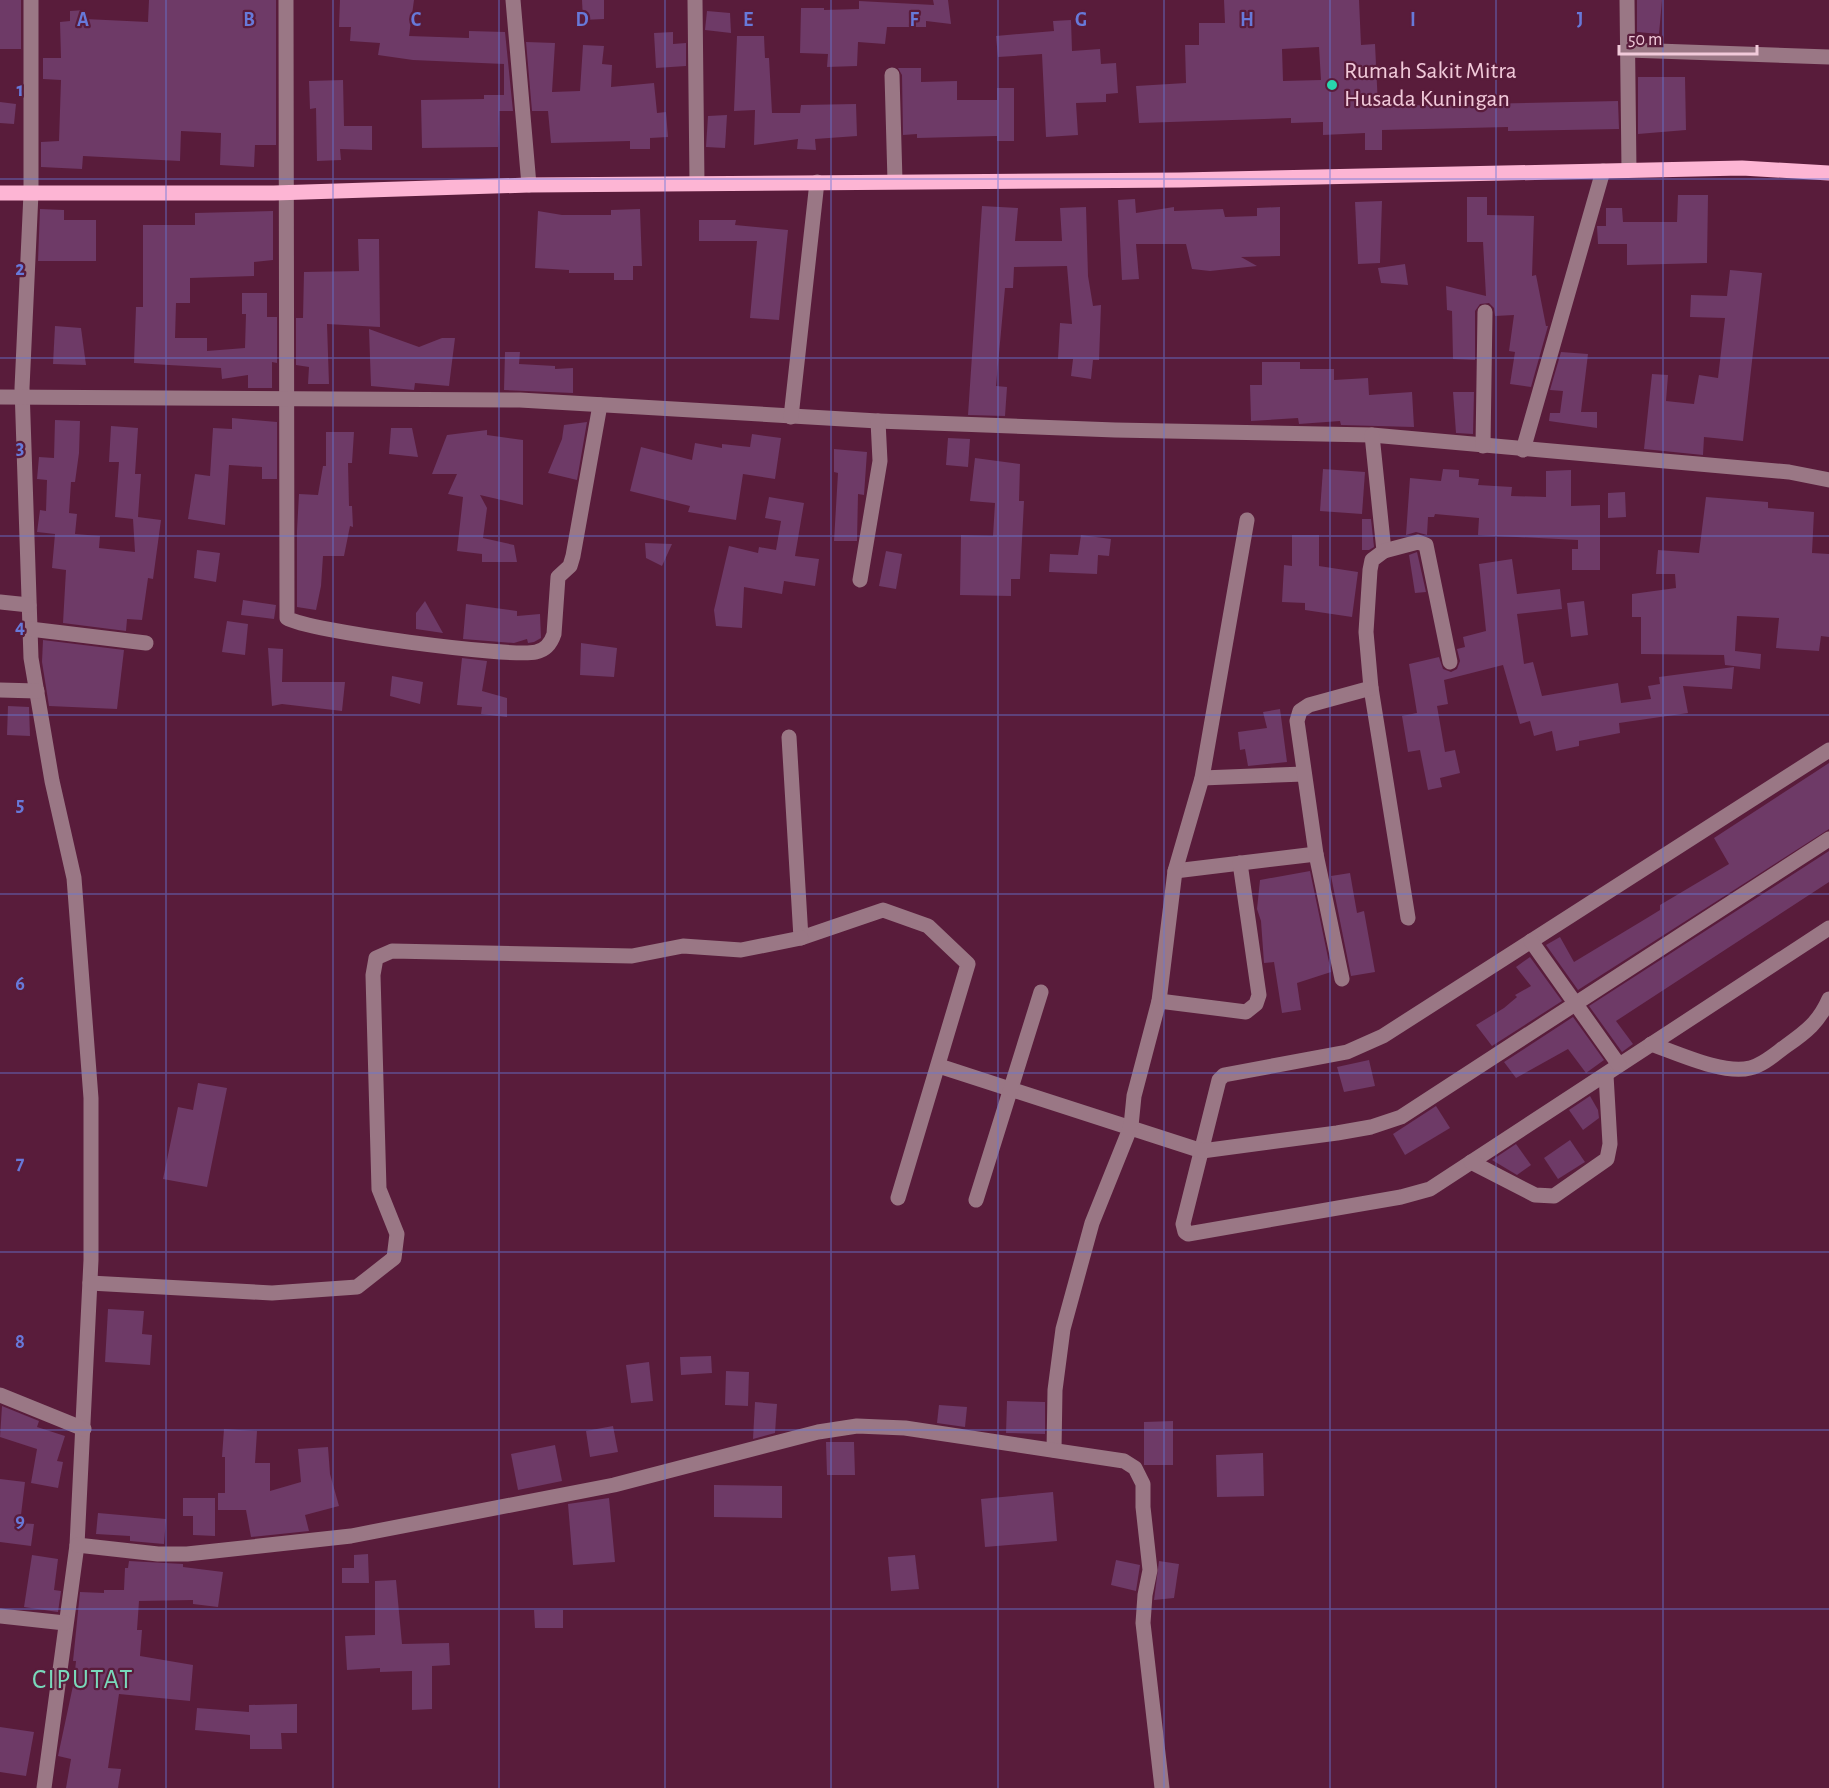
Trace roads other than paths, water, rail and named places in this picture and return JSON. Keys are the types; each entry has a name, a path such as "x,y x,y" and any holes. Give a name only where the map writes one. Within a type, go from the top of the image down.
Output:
{"main road":[{"path":"0,193 286,193 529,185 1181,180 1742,168 1829,173"}],"street":[{"path":"31,0 31,193 22,397 31,658 52,781 74,878 91,1098 91,1260 77,1545 44,1788"},
{"path":"286,0 284,400 286,618 337,630 422,644 522,654 542,650 551,642 554,634 558,577 570,566 573,556 600,405"},
{"path":"513,0 529,185"},
{"path":"695,0 697,183"},
{"path":"1627,0 1629,170"},
{"path":"1628,50 1829,57"},
{"path":"892,75 895,181"},
{"path":"1523,450 1603,171"},
{"path":"790,417 817,182"},
{"path":"1483,446 1485,312"},
{"path":"0,397 520,400 878,421 1115,430 1372,435 1789,472 1829,480"},
{"path":"860,580 880,461 878,421"},
{"path":"1372,435 1384,551"},
{"path":"1054,1450 1055,1390 1063,1329 1092,1223 1131,1126 1134,1096 1159,1002 1175,871 1202,778 1247,520"},
{"path":"1408,918 1371,688 1366,632 1372,560 1384,551 1418,542 1426,545 1450,662"},
{"path":"0,602 29,605"},
{"path":"30,628 146,643"},
{"path":"1342,979 1316,854 1297,721 1300,711 1309,705 1371,688"},
{"path":"0,690 36,691"},
{"path":"789,737 801,938"},
{"path":"1829,750 1383,1036 1359,1048 1224,1075 1219,1080 1183,1224 1188,1234 1419,1194 1606,1075 1829,928"},
{"path":"1202,778 1304,774"},
{"path":"939,1066 1131,1126 1202,1151 1337,1133 1387,1122 1401,1117 1829,840"},
{"path":"1175,871 1316,854"},
{"path":"1159,1002 1246,1012 1256,1004 1259,995 1240,863"},
{"path":"90,1283 272,1293 357,1287 394,1258 397,1234 379,1189 373,975 376,958 392,951 632,956 683,946 741,950 801,938 883,910 928,926 968,964 898,1198"},
{"path":"1531,941 1620,1065"},
{"path":"976,1200 1041,992"},
{"path":"1651,1044 1724,1068 1749,1069 1759,1065 1811,1029 1823,1013 1829,999"},
{"path":"1471,1162 1535,1195 1545,1198 1564,1192 1600,1166 1610,1153 1606,1075"},
{"path":"0,1395 84,1429"},
{"path":"77,1545 158,1554 188,1554 351,1536 597,1489 818,1432 857,1426 905,1428 1124,1461 1135,1468 1143,1484 1150,1570 1144,1595 1143,1623 1162,1788"},
{"path":"0,1616 65,1623"}],"place":[{"name":"Rumah Sakit Mitra Husada Kuningan","path":"1332,85"}],"district":[{"name":"CIPUTAT","path":"83,1679"}]}
